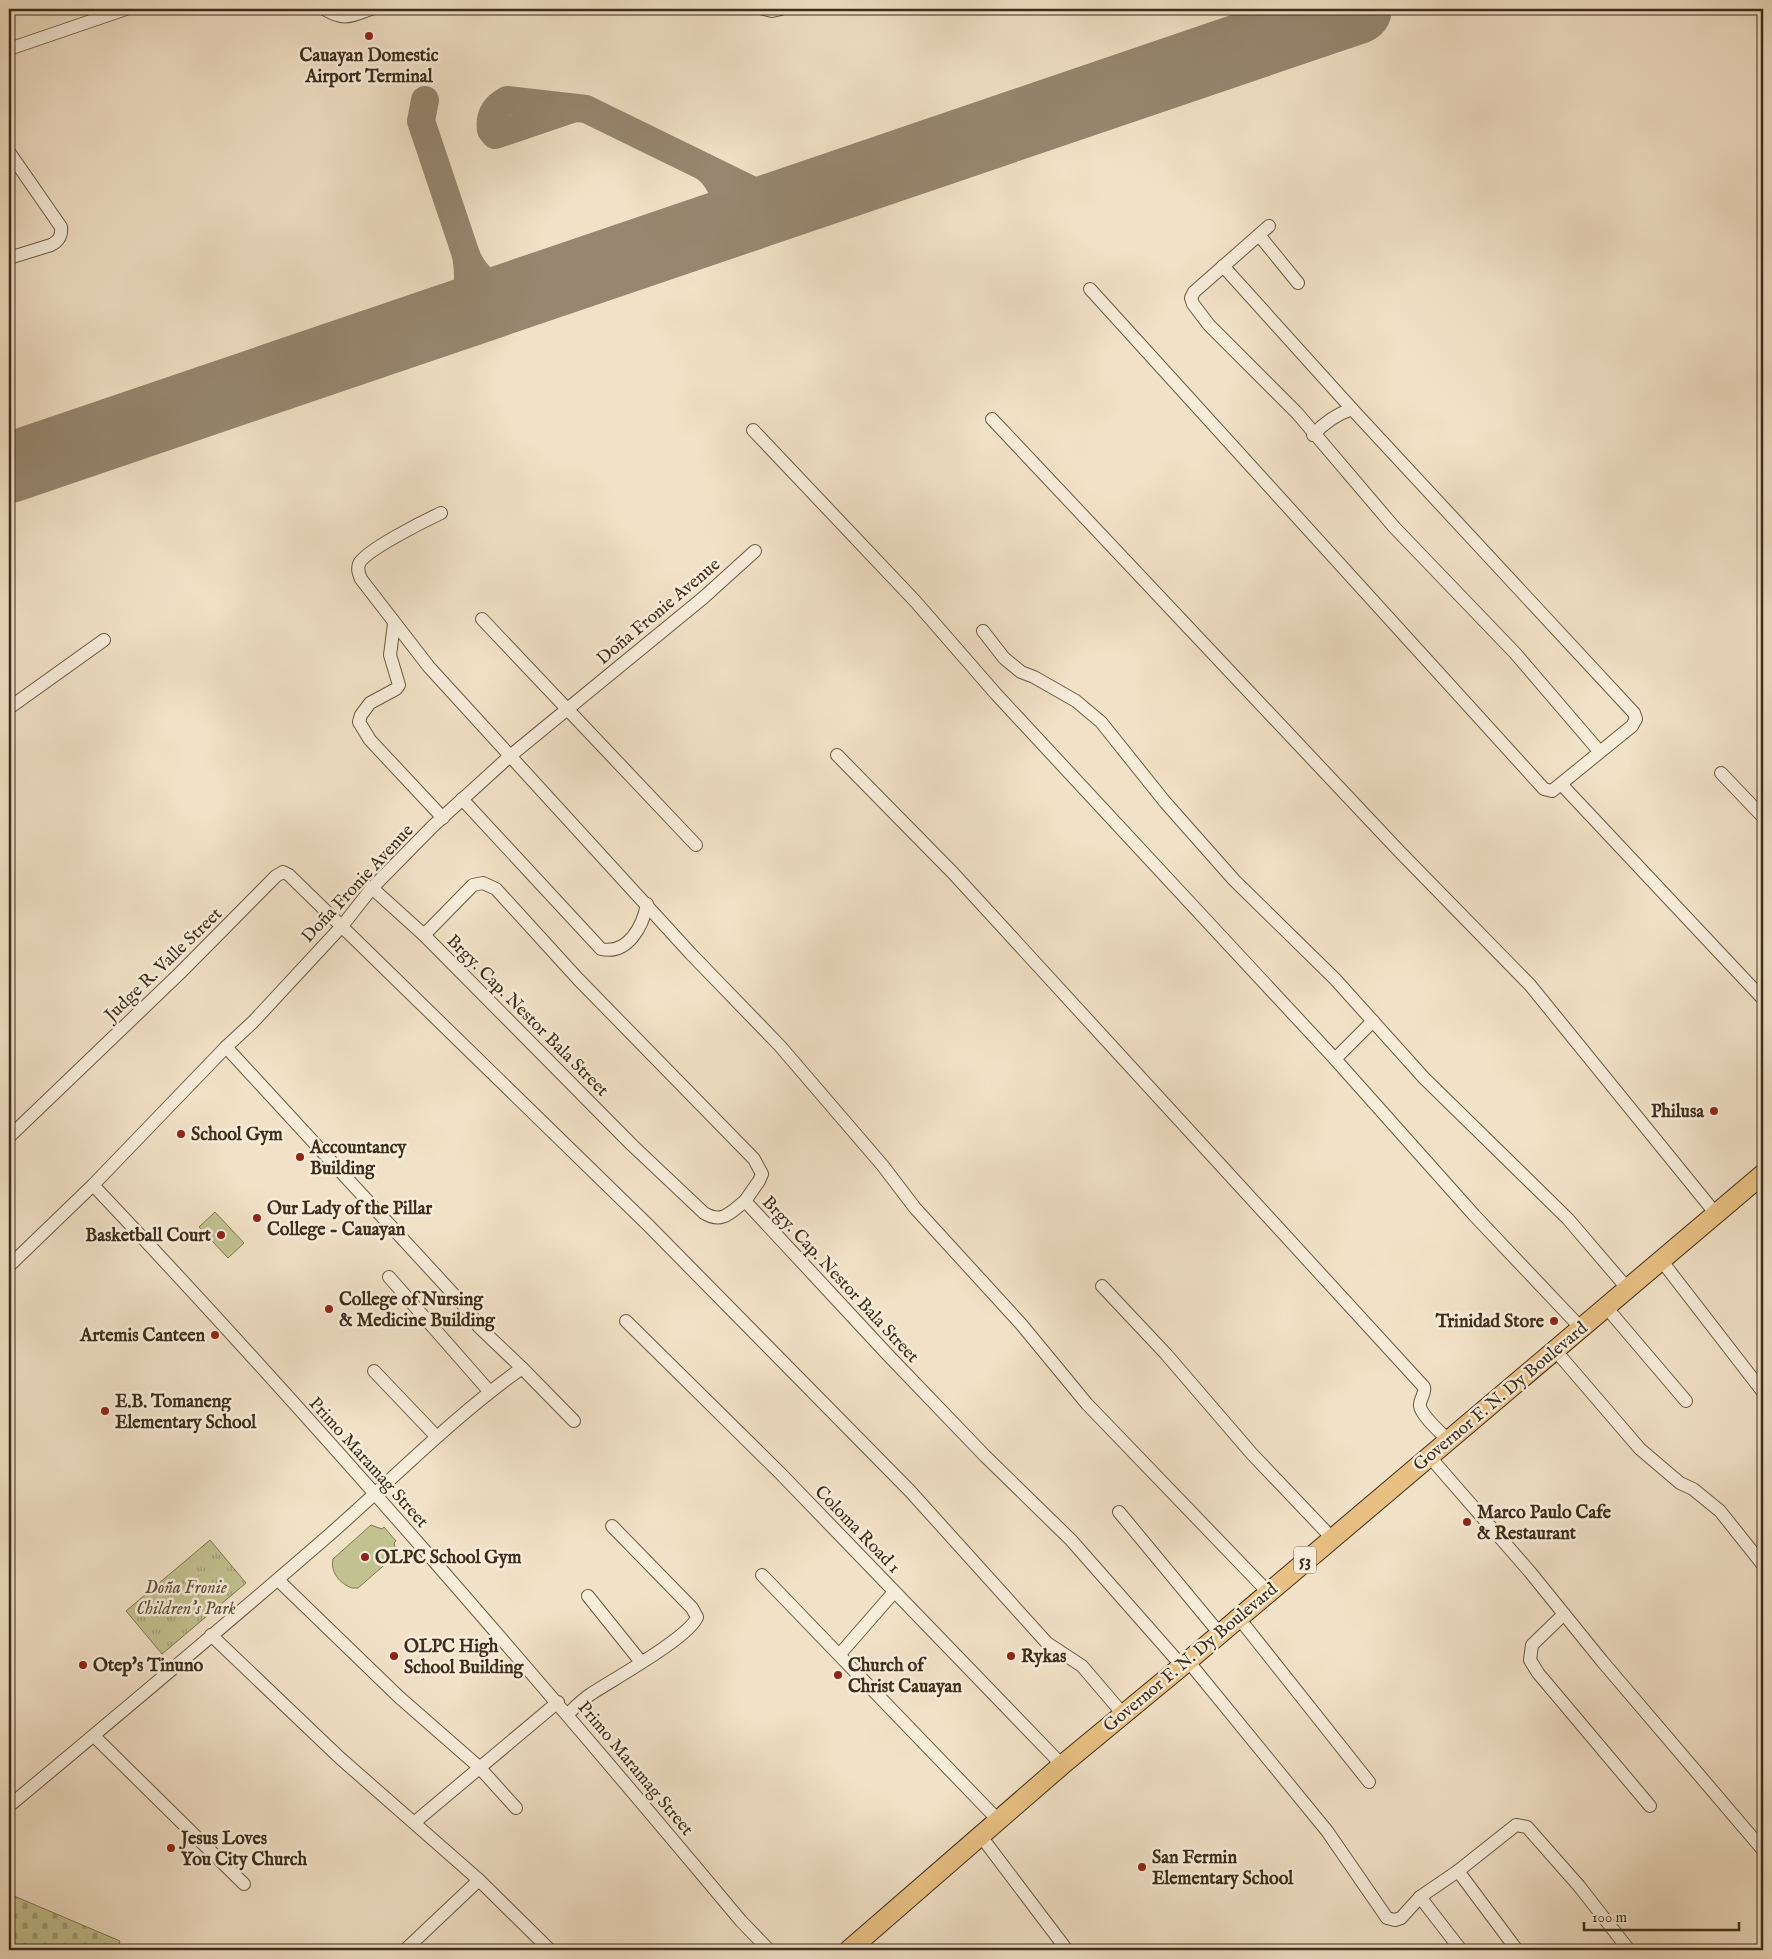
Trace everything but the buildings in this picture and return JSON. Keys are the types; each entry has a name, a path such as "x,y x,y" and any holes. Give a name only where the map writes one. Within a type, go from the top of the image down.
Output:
{"highway":[{"name":"Governor F. N. Dy Boulevard","path":"849,1950 1062,1765 1220,1634 1763,1174"}],"street":[{"path":"9,49 126,9"},
{"path":"324,9 340,18 349,17 371,9"},
{"path":"764,9 772,11 781,9"},
{"path":"9,152 60,227 62,233 57,242 51,245 9,258"},
{"path":"1268,226 1194,292 1191,298 1193,304 1209,325 1297,413 1313,435 1394,527 1515,653 1599,751"},
{"path":"1258,235 1298,283"},
{"path":"1090,289 1542,787 1552,791 1632,726 1636,719 1634,713 1352,409 1223,266"},
{"path":"1313,435 1321,426 1342,412 1352,409"},
{"path":"992,419 1399,851 1530,984 1716,1214"},
{"path":"753,430 915,601 996,694 1335,1059 1474,1215 1581,1328"},
{"path":"442,513 416,525 368,555 359,563 358,571 361,579 394,624 429,667 594,849 647,904 691,954 787,1053 883,1166 915,1208 1021,1324 1087,1404 1268,1592"},
{"name":"Doña Fronie Avenue","path":"9,1266 93,1186 226,1047 253,1022 342,926 372,888 442,818 510,756 703,598 755,551"},
{"path":"482,619 696,845"},
{"path":"394,624 390,655 398,684 396,689 365,708 359,722 370,740 442,818"},
{"path":"983,631 1004,658 1021,672 1034,677 1076,701 1101,722 1165,802 1234,880 1335,979 1424,1078 1568,1219 1627,1288"},
{"path":"9,708 104,640"},
{"path":"837,755 953,873 1199,1143 1389,1346 1424,1387 1425,1391 1420,1402 1422,1412 1448,1440"},
{"path":"1721,773 1763,818"},
{"path":"1561,784 1763,999"},
{"path":"462,799 600,950 612,950 633,936 644,920 647,904"},
{"name":"Judge R. Valle Street","path":"9,1137 180,973 276,876 283,872 289,875 648,1226 910,1491 1047,1643 1079,1663 1123,1714"},
{"path":"424,935 473,885 483,883 496,889 578,979 754,1159 762,1174 757,1186 745,1201"},
{"name":"Brgy. Cap. Nestor Bala Street","path":"372,888 424,935 632,1145 704,1213 715,1219 722,1218 745,1201 888,1355 1071,1540 1185,1663 1327,1831 1387,1918 1395,1920 1401,1918 1420,1896"},
{"path":"1335,1059 1373,1022"},
{"path":"226,1047 455,1296 479,1327 574,1420"},
{"name":"Primo Maramag Street","path":"93,1186 176,1273 376,1494 450,1582 558,1702 741,1921 769,1950"},
{"path":"1661,1260 1763,1392"},
{"path":"389,1278 489,1391"},
{"path":"1102,1286 1166,1354 1252,1454 1332,1538"},
{"path":"1606,1307 1686,1401"},
{"name":"Coloma Road 1","path":"626,1321 780,1472 1062,1765"},
{"path":"1555,1350 1640,1449 1680,1483 1693,1490 1720,1511 1763,1565"},
{"path":"9,1806 278,1580 376,1494 436,1436 489,1391 522,1368"},
{"path":"374,1371 436,1436"},
{"path":"1428,1456 1763,1850"},
{"path":"1119,1512 1220,1634"},
{"path":"568,1714 589,1695 641,1662 690,1626 697,1617 692,1608 612,1526"},
{"path":"762,1575 998,1820"},
{"path":"278,1580 399,1697 479,1767 516,1808"},
{"path":"840,1654 894,1592"},
{"path":"588,1596 641,1662"},
{"path":"1564,1614 1532,1645 1530,1660 1538,1673 1650,1806"},
{"path":"1238,1618 1369,1782"},
{"path":"211,1635 340,1758 479,1880 550,1950"},
{"path":"415,1822 558,1702"},
{"path":"94,1736 244,1884"},
{"path":"1461,1950 1420,1896 1458,1871 1516,1825 1527,1827 1579,1886 1629,1950"},
{"path":"980,1835 1067,1950"},
{"path":"1458,1871 1517,1950"},
{"path":"406,1950 479,1880"}],"green space":[{"name":"Basketball Court","path":"215,1212 244,1243 228,1258 199,1227"},
{"name":"OLPC School Gym","path":"371,1525 382,1529 384,1527 396,1541 394,1543 397,1554 358,1588 352,1588 344,1584 337,1577 332,1564 333,1559"},
{"name":"Doña Fronie Children's Park","path":"210,1540 246,1583 162,1654 126,1611"},
{"path":"14,1896 120,1941 118,1950 9,1950 9,1899"}],"taxiway":[{"path":"419,328 433,323 454,311 461,304 468,284 466,255 421,121 425,100"},
{"path":"572,109 495,135 491,130 493,112 507,100 586,109 770,199 781,203 792,201"},
{"path":"703,232 718,225 726,209 724,194 716,179 706,168"},
{"path":"466,255 477,274 493,286 512,290 533,289"}],"runway":[{"path":"9,468 1357,9"}],"place":[{"name":"Cauayan Domestic Airport Terminal","path":"369,36"},
{"name":"Philusa","path":"1714,1111"},
{"name":"School Gym","path":"181,1134"},
{"name":"Accountancy Building","path":"300,1157"},
{"name":"Our Lady of the Pillar College - Cauayan","path":"257,1218"},
{"name":"Basketball Court","path":"221,1235"},
{"name":"College of Nursing & Medicine Building","path":"329,1309"},
{"name":"Trinidad Store","path":"1554,1321"},
{"name":"Artemis Canteen","path":"215,1335"},
{"name":"E.B. Tomaneng Elementary School","path":"105,1411"},
{"name":"Marco Paulo Cafe & Restaurant","path":"1467,1522"},
{"name":"OLPC School Gym","path":"365,1557"},
{"name":"OLPC High School Building","path":"394,1656"},
{"name":"Rykas","path":"1011,1656"},
{"name":"Otep's Tinuno","path":"83,1665"},
{"name":"Church of Christ Cauayan","path":"838,1675"},
{"name":"Jesus Loves You City Church","path":"171,1848"},
{"name":"San Fermin Elementary School","path":"1142,1867"}]}
